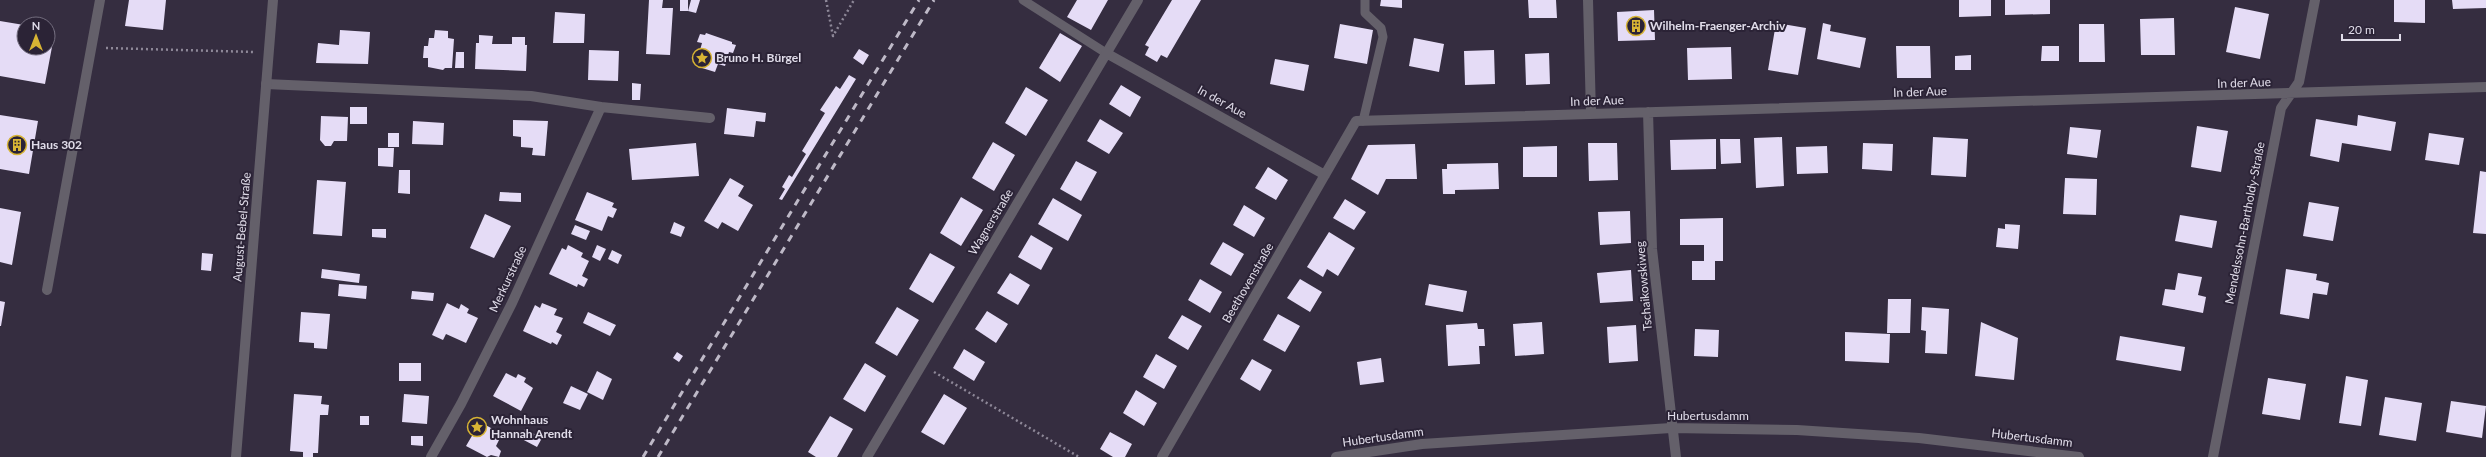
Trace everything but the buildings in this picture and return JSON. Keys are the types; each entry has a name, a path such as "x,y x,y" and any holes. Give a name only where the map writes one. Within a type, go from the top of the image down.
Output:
{"street":[{"path":"47,290 100,0"},
{"name":"August-Bebel-Straße","path":"236,457 273,0"},
{"name":"Wagnerstraße","path":"868,457 1138,0"},
{"path":"1588,0 1591,114"},
{"name":"Mendelssohn-Bartholdy-Straße","path":"2213,457 2281,108 2299,82 2315,0"},
{"name":"In der Aue","path":"1106,53 1325,175"},
{"path":"266,84 531,96 601,107 710,118"},
{"name":"In der Aue","path":"1359,121 2291,95 2486,87"},
{"name":"Merkurstraße","path":"431,457 461,404 512,304 601,107"},
{"name":"Tschaikowskiweg","path":"1648,112 1652,249 1671,428 1676,457"},
{"name":"Beethovenstraße","path":"1162,457 1325,175 1359,121"},
{"name":"Hubertusdamm","path":"1336,457 1422,444 1671,428 1797,430 1919,438 2079,457"}],"lane":[{"path":"1023,0 1106,53"},
{"path":"1359,121 1383,37 1380,28 1365,13 1365,0"}],"path":[{"path":"826,0 833,36 854,0"},
{"path":"91,47 244,51"},
{"path":"922,365 1079,457"}],"railway":[{"path":"643,457 919,0"},
{"path":"658,457 934,0"}],"place":[{"name":"Wilhelm-Fraenger-Archiv","path":"1636,26"},
{"name":"Bruno H. Bürgel","path":"702,58"},
{"name":"Haus 302","path":"17,145"},
{"name":"Wohnhaus Hannah Arendt","path":"477,427"}]}
